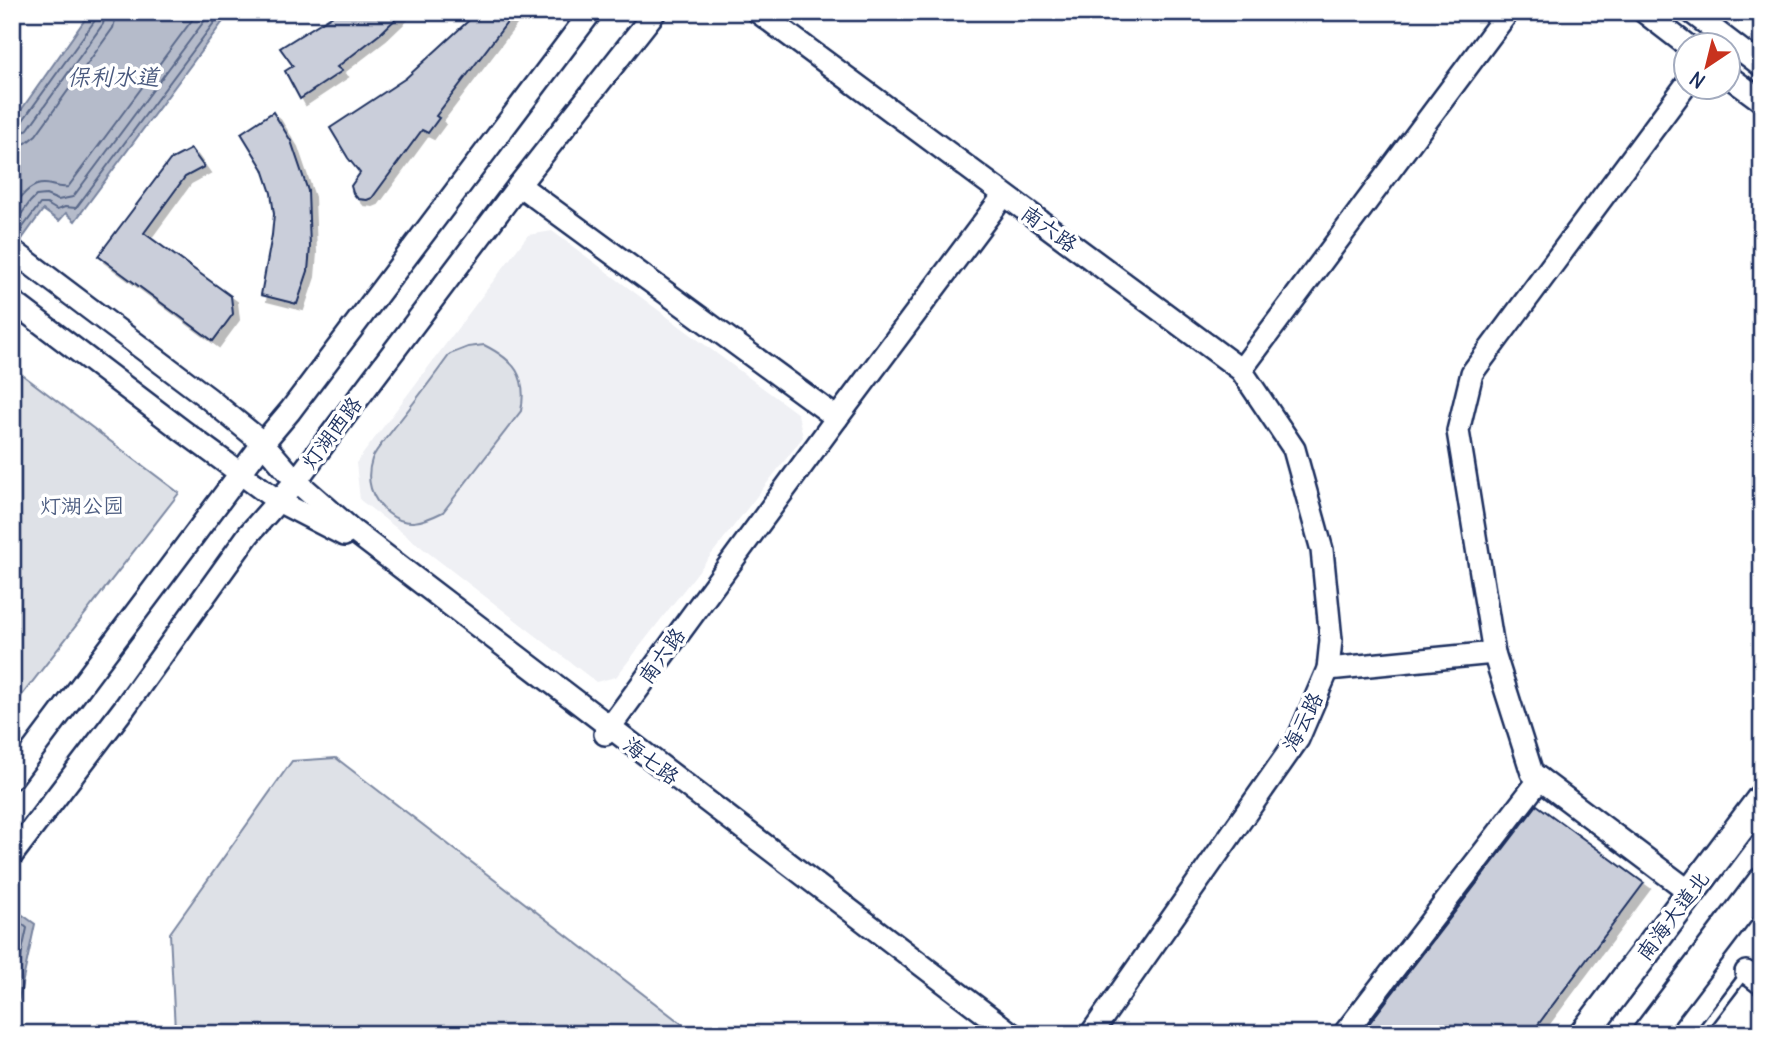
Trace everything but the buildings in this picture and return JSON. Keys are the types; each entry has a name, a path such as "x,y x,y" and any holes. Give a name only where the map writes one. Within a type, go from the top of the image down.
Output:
{"highway":[{"name":"南海大道北","path":"1584,1034 1762,798"},
{"path":"1647,1034 1762,882"}],"main road":[{"path":"12,778 262,443 290,411 591,12"},
{"name":"灯湖西路","path":"12,855 125,707 249,534 296,481 519,185 654,12"},
{"path":"758,12 1004,195"},
{"path":"1241,370 1507,12"},
{"path":"1644,12 1672,34"},
{"path":"1691,12 1762,66"},
{"path":"1742,87 1762,102"},
{"path":"1673,102 1472,373 1458,431 1494,653 1532,773 1690,892"},
{"path":"519,185 837,418"},
{"name":"南六路","path":"607,731 1004,195 1241,370"},
{"name":"海七路","path":"12,250 208,398 262,443 296,481 352,530 999,1034"},
{"name":"海七路","path":"12,301 278,500 344,535 1012,1034"},
{"name":"海云路","path":"1091,1034 1298,739 1328,669 1331,640 1322,550 1294,449 1241,370"},
{"path":"1328,669 1494,653"},
{"path":"1344,1034 1540,779"}],"lane":[{"path":"1699,1034 1754,978"}],"shaded area":[{"path":"552,231 798,414 803,437 616,677 596,682 360,500 356,463 528,235"}],"green space":[{"path":"484,345 511,363 516,370 522,388 521,411 443,512 415,522 401,521 382,508 371,489 369,474 374,455 450,354 468,347"},
{"name":"灯湖公园","path":"12,367 179,493 12,708"},
{"path":"336,758 695,1034 180,1034 175,1030 170,933 292,761"}],"water":[{"name":"保利水道","path":"93,12 230,12 75,221 66,213 59,221 43,210 12,253 12,123"},
{"path":"13,908 35,924 18,1003 18,1034 12,1034"}]}
